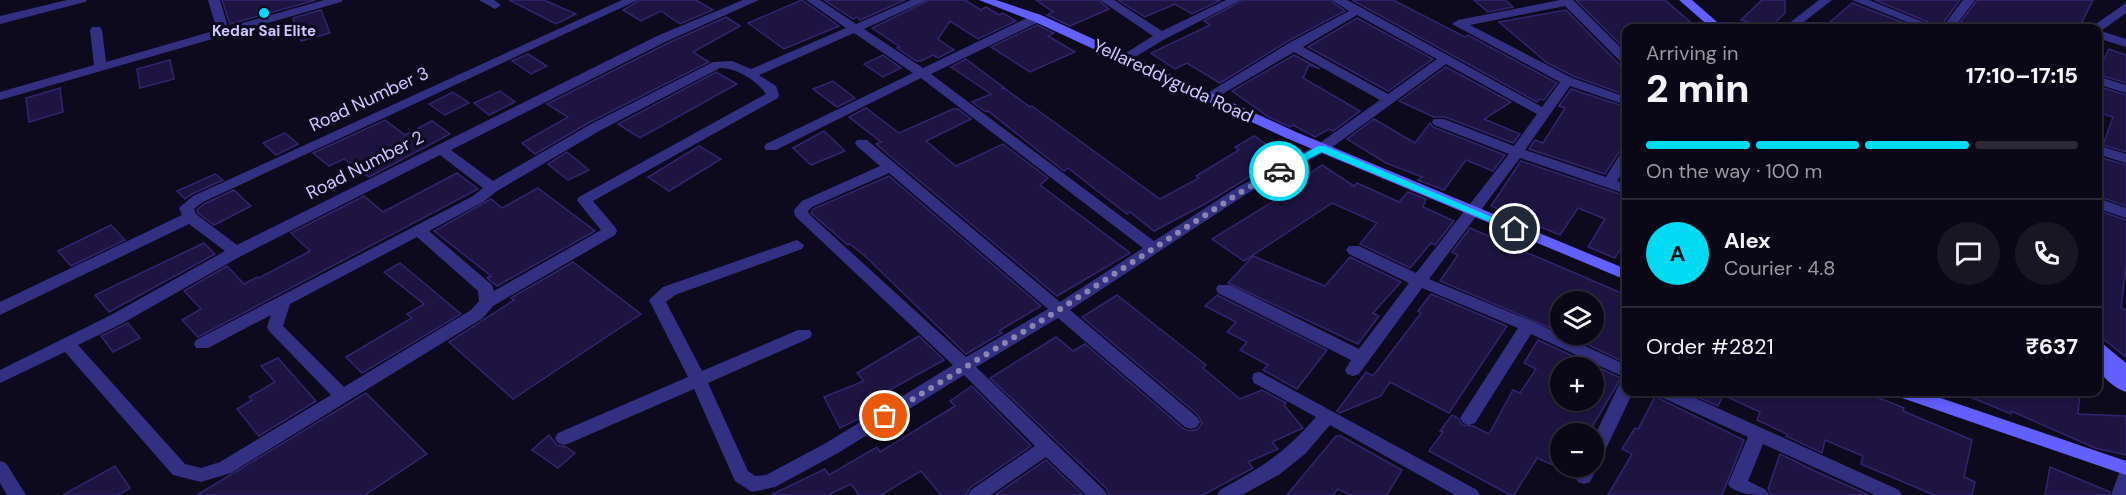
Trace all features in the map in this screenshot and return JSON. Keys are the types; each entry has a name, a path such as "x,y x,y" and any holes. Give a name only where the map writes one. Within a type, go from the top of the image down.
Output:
{"street":[{"path":"0,20 81,0"},
{"path":"214,0 224,33"},
{"path":"0,96 335,0"},
{"name":"Road Number 3","path":"190,217 186,208 198,199 632,0"},
{"name":"Road Number 2","path":"0,377 117,320 236,252 441,149 661,39 753,0"},
{"path":"812,0 922,73 1153,248"},
{"path":"749,75 921,0"},
{"name":"Yellareddyguda Road","path":"986,0 1037,18 1322,148 1622,273"},
{"path":"1106,0 1161,36"},
{"path":"1338,0 1544,113"},
{"path":"1685,0 1713,24"},
{"path":"1698,0 1726,24"},
{"path":"1794,24 1826,0"},
{"path":"1858,0 1921,24"},
{"path":"1951,24 1970,0"},
{"path":"2102,25 2126,5 2115,0"},
{"path":"1622,56 1567,1 1458,24 1567,81 1622,100"},
{"path":"1125,59 1161,36 1224,2"},
{"path":"1208,97 1358,10"},
{"path":"771,147 1037,18"},
{"path":"96,30 101,68"},
{"path":"2102,36 2126,43"},
{"path":"1293,46 1389,99"},
{"path":"797,245 661,295 657,300 698,380 741,476 752,484 769,482 832,448 1060,309 1244,190 1322,148 1445,59"},
{"path":"67,344 179,470 201,475 225,468 477,314 488,302 610,231 584,200 772,95 771,90 733,65 726,63 717,65 596,127 492,188 478,199 202,344"},
{"path":"1224,289 1358,364 1567,81"},
{"path":"2102,82 2126,89"},
{"path":"1439,122 1516,152 1622,188"},
{"path":"862,143 1191,422"},
{"path":"441,149 492,188"},
{"path":"2102,151 2126,159"},
{"path":"1609,183 1622,162"},
{"path":"890,167 807,204 801,210 802,216 965,366 1098,495"},
{"path":"2102,205 2126,213"},
{"path":"0,309 190,217 236,252"},
{"path":"418,230 486,289 488,302"},
{"path":"1354,250 1622,370"},
{"path":"284,300 275,327 342,396"},
{"path":"1469,418 1527,326"},
{"path":"564,438 804,334"},
{"path":"2102,361 2126,373"},
{"path":"2102,363 2126,386"},
{"path":"1260,378 1326,417 1470,495"},
{"path":"1604,434 1622,396"},
{"path":"1676,396 1893,495"},
{"path":"1917,396 2126,468"},
{"path":"1226,495 1282,463 1299,449 1326,417"},
{"path":"1758,434 1734,489 1760,495"},
{"path":"977,495 1047,447"},
{"path":"0,468 17,495"},
{"path":"2120,495 2126,476"}],"building":[{"path":"222,0 316,0 230,24"},
{"path":"509,0 544,0 576,14 556,24"},
{"path":"640,0 696,0 713,10 680,24 661,11 641,21 623,10"},
{"path":"802,0 839,26 784,49 748,23"},
{"path":"824,0 905,0 860,20 857,17 853,19"},
{"path":"929,0 965,0 981,10 986,7 1016,21 978,39 950,21 938,39 954,50 938,58 933,55 921,61 916,61 872,28"},
{"path":"1036,0 1098,0 1109,9 1070,26 1047,15 1053,12"},
{"path":"1118,0 1221,0 1192,14 1175,4 1145,17"},
{"path":"1243,0 1330,0 1345,11 1288,41 1220,83 1187,63 1175,69 1151,53 1210,25 1204,21"},
{"path":"1352,0 1393,0 1465,37 1468,35 1557,83 1544,100 1540,99 1537,102"},
{"path":"1474,0 1505,0 1513,7 1488,12"},
{"path":"1576,0 1665,0 1692,24 1622,24 1622,46"},
{"path":"1762,0 1785,0 1785,13 1773,24 1755,24 1741,20"},
{"path":"1875,0 1960,0 1942,24 1933,24"},
{"path":"1977,0 2093,0 2081,24 1959,24"},
{"path":"1852,3 1907,24 1835,24 1830,22"},
{"path":"321,10 330,33 301,41 293,18"},
{"path":"1566,10 1622,65 1622,94 1573,76 1546,62 1499,22"},
{"path":"726,17 740,26 693,52 709,62 590,122 535,154 522,143 568,117 547,104 666,44"},
{"path":"1357,18 1433,59 1388,91 1308,47"},
{"path":"1037,25 1054,33 1048,36 1075,52 1030,72 991,47"},
{"path":"2109,49 2126,55 2126,83 2102,76 2102,64"},
{"path":"528,54 547,66 531,74 512,61"},
{"path":"883,55 901,68 883,77 864,64"},
{"path":"1294,55 1320,69 1309,65 1303,78 1360,111 1333,131 1329,129 1315,137 1293,125 1290,127 1269,117 1232,91"},
{"path":"966,59 1003,87 1002,89 1004,88 1030,107 1032,106 1160,199 1199,178 1196,176 1239,150 1235,147 1254,136 1287,158 1264,168 1205,204 1154,231 1130,212 1127,214 1068,168 1064,171 988,111 986,112 972,102 991,94 951,67"},
{"path":"170,60 174,79 140,88 137,69"},
{"path":"1446,67 1511,102 1484,119 1520,134 1513,143 1445,117 1434,117 1399,101"},
{"path":"716,72 737,84 640,138 618,124"},
{"path":"833,81 855,98 837,107 813,89"},
{"path":"60,88 63,112 29,122 26,98"},
{"path":"2102,88 2126,95 2126,152 2103,145 2113,117 2102,114"},
{"path":"1571,89 1622,106 1622,151 1619,152 1605,174 1529,149 1535,140 1543,143 1565,108 1559,106"},
{"path":"500,91 515,102 489,115 474,103"},
{"path":"453,92 469,103 445,115 429,104"},
{"path":"866,108 899,133 953,109 958,109 971,119 926,141 956,166 1003,144 1048,178 1040,185 1130,253 1057,296 891,157 876,144 881,142 849,117"},
{"path":"1374,119 1415,143 1430,123 1433,127 1505,155 1493,171 1466,160 1444,190 1418,180 1422,177 1386,163 1347,139"},
{"path":"385,120 405,135 432,121 450,134 369,177 344,159 329,166 313,153"},
{"path":"824,131 845,151 811,165 793,148"},
{"path":"285,133 298,144 276,155 263,143"},
{"path":"699,146 721,159 669,191 648,177"},
{"path":"567,152 589,170 568,180 548,164"},
{"path":"2102,158 2126,165 2126,206 2102,198"},
{"path":"1521,161 1622,195 1622,246 1615,258 1588,247 1605,219 1578,208 1560,235 1491,206"},
{"path":"1322,165 1354,186 1357,183 1399,202 1408,192 1426,199 1423,207 1454,221 1435,245 1431,243 1410,268 1360,244 1377,223 1332,203 1244,261 1212,239 1295,188 1280,178 1301,167 1310,173"},
{"path":"457,173 478,189 198,337 182,320 201,309 184,291 227,266 244,284 259,278 310,251 291,233 364,196 383,212"},
{"path":"215,174 223,180 185,199 177,191"},
{"path":"889,176 1041,306 966,354 865,256 850,244 848,245 811,213 813,209"},
{"path":"538,188 595,231 497,286 487,278 491,276 434,231 491,199 502,208"},
{"path":"234,190 251,206 214,225 198,213 197,210 204,204"},
{"path":"2102,212 2126,220 2126,263 2121,308 2126,310 2126,357 2102,338"},
{"path":"111,225 125,240 71,266 58,251"},
{"path":"1470,228 1622,293 1622,361 1589,345 1604,345 1604,291 1550,291 1550,328 1440,281 1458,255 1452,252"},
{"path":"204,243 215,254 109,312 95,295"},
{"path":"1253,256 1325,286 1350,257 1401,282 1373,313 1379,316 1358,344 1228,283"},
{"path":"573,262 641,314 513,399 449,342 514,300 511,298"},
{"path":"400,263 461,314 362,373 346,357 412,318 407,314 424,304 384,272"},
{"path":"1431,294 1507,326 1449,413 1390,382 1381,396 1340,413 1337,411 1366,372 1373,376 1421,313 1418,311"},
{"path":"1117,295 1206,365 1203,368 1240,399 1262,390 1286,403 1284,405 1303,428 1272,442 1278,449 1248,462 1253,468 1203,495 1109,495 1106,488 990,378 1056,337 1073,351 1085,344 1184,429 1190,431 1198,429 1202,423 1198,415 1082,317"},
{"path":"1217,295 1327,350 1297,389 1263,370 1268,365 1240,350 1247,342 1227,332 1236,322 1205,306"},
{"path":"128,323 140,338 113,352 101,336"},
{"path":"919,336 944,360 866,403 872,412 840,428 824,397 864,381 857,373"},
{"path":"1538,340 1575,357 1550,357 1550,411 1602,411 1594,423 1550,423 1550,464 1537,458 1514,495 1510,495 1429,451 1452,415 1458,418 1462,425 1473,426 1489,434 1513,390 1520,393 1536,369 1524,363"},
{"path":"278,358 316,401 259,436 237,409 252,400 249,397 275,382 261,366"},
{"path":"1604,370 1621,378 1604,407"},
{"path":"972,386 1031,446 970,488 966,495 941,495 921,471 881,495 859,495 851,484 828,495 771,495 825,469 829,475 877,447 880,452 955,406 950,401"},
{"path":"366,393 427,454 365,495 197,495"},
{"path":"1655,396 1658,396 1660,399 1744,440 1722,495 1608,495 1632,454 1622,449 1635,428 1638,429"},
{"path":"1695,396 1723,396 1718,406"},
{"path":"1725,396 1874,396 1904,408 1903,411 1972,440 1964,477 1975,482 1972,495 1934,495 1861,464 1863,456 1825,440 1822,453 1757,420 1760,412"},
{"path":"1968,396 2080,396 2078,414 2126,416 2126,455 2095,448 2011,411 2011,414"},
{"path":"549,435 557,445 566,447 575,453 558,468 532,450"},
{"path":"1336,436 1341,436 1402,470 1387,495 1350,495 1338,489 1333,495 1287,495"},
{"path":"1780,454 1869,495 1771,495 1768,489"},
{"path":"1046,460 1083,495 995,495"},
{"path":"115,466 130,488 118,495 63,495"},
{"path":"2050,467 2110,492 2109,495 2045,495"}],"way so far":[{"path":"885,416 1054,313 1244,190 1279,171"}],"place":[{"name":"Kedar Sai Elite","path":"264,13"}],"route":[{"path":"1279,171 1322,148 1515,229"}]}
